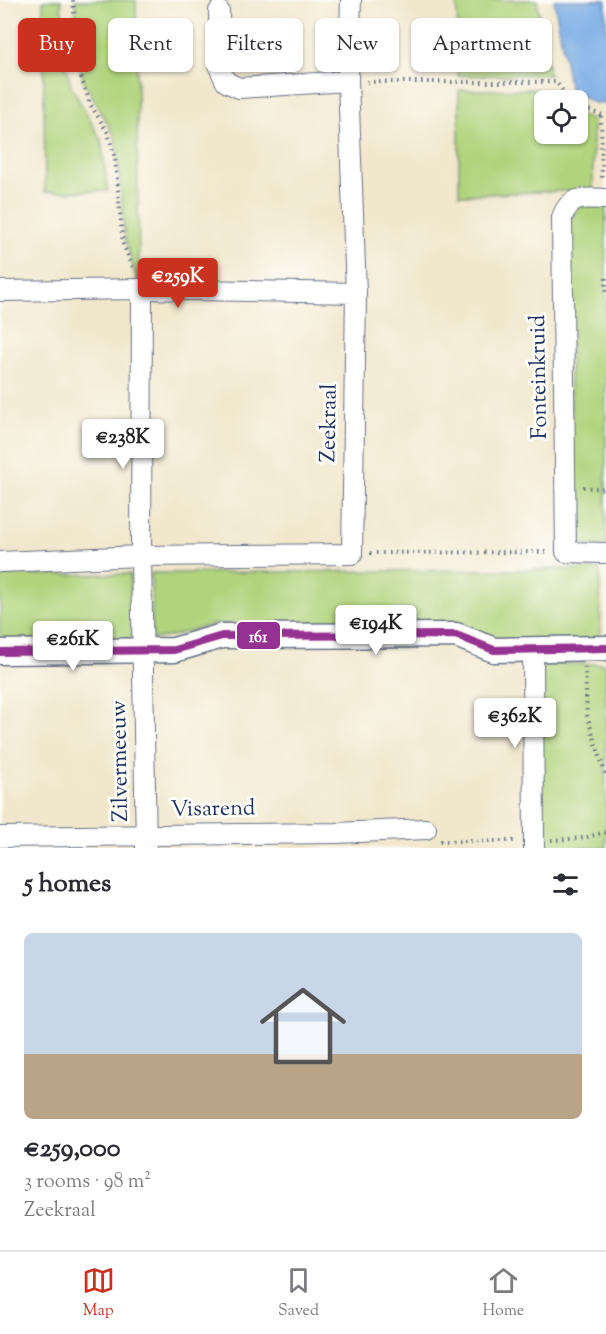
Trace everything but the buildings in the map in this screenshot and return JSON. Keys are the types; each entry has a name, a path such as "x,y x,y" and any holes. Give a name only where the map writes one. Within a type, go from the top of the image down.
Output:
{"street":[{"name":"Zeekraal","path":"351,0 348,81 356,293 352,554"},
{"path":"219,11 220,69 226,82 239,88 348,81"},
{"name":"Fonteinkruid","path":"566,552 562,218 565,207 576,198 604,199"},
{"path":"0,291 142,289 356,293"},
{"path":"142,289 141,556 144,651"},
{"path":"566,552 606,553"},
{"path":"0,562 141,556 352,554"},
{"path":"0,652 174,650 222,636 444,634 456,634 494,650 595,648"},
{"path":"533,650 534,844"},
{"name":"Zilvermeeuw","path":"144,651 146,841"},
{"name":"Visarend","path":"0,837 146,841 336,840 426,829"}],"path":[{"path":"73,0 79,71 90,104 108,133 115,158 123,244 142,289"},
{"path":"348,81 556,82 562,90"},
{"path":"588,110 604,116 604,199"},
{"path":"606,278 606,295"},
{"path":"352,554 566,552"},
{"path":"595,648 587,715 606,777"},
{"path":"426,829 428,841 534,844 584,838 606,832"}],"green space":[{"path":"43,0 61,0 62,18 43,18"},
{"path":"75,0 136,0 136,18 108,18 108,72 137,72 139,280 137,281 125,238 114,135 84,82 81,72 96,72 96,18 76,18"},
{"path":"457,0 537,0 540,18 457,18"},
{"path":"44,72 68,72 71,86 101,140 108,191 45,192"},
{"path":"458,72 549,72 549,75 458,76"},
{"path":"551,89 534,90 534,144 588,144 588,118 593,120 593,190 459,195 459,90"},
{"path":"580,206 606,207 606,545 584,546 571,534 569,220"},
{"path":"600,569 601,642 495,643 450,622 216,624 169,637 152,639 151,573"},
{"path":"130,574 132,639 0,641 0,575"},
{"path":"541,664 606,664 606,848 541,848"}],"water":[{"path":"554,0 606,0 606,103 594,103 588,100 588,90 570,90"}],"transit line":[{"name":"161","path":"0,652 174,650 222,636 456,635 494,650 606,648"}]}
